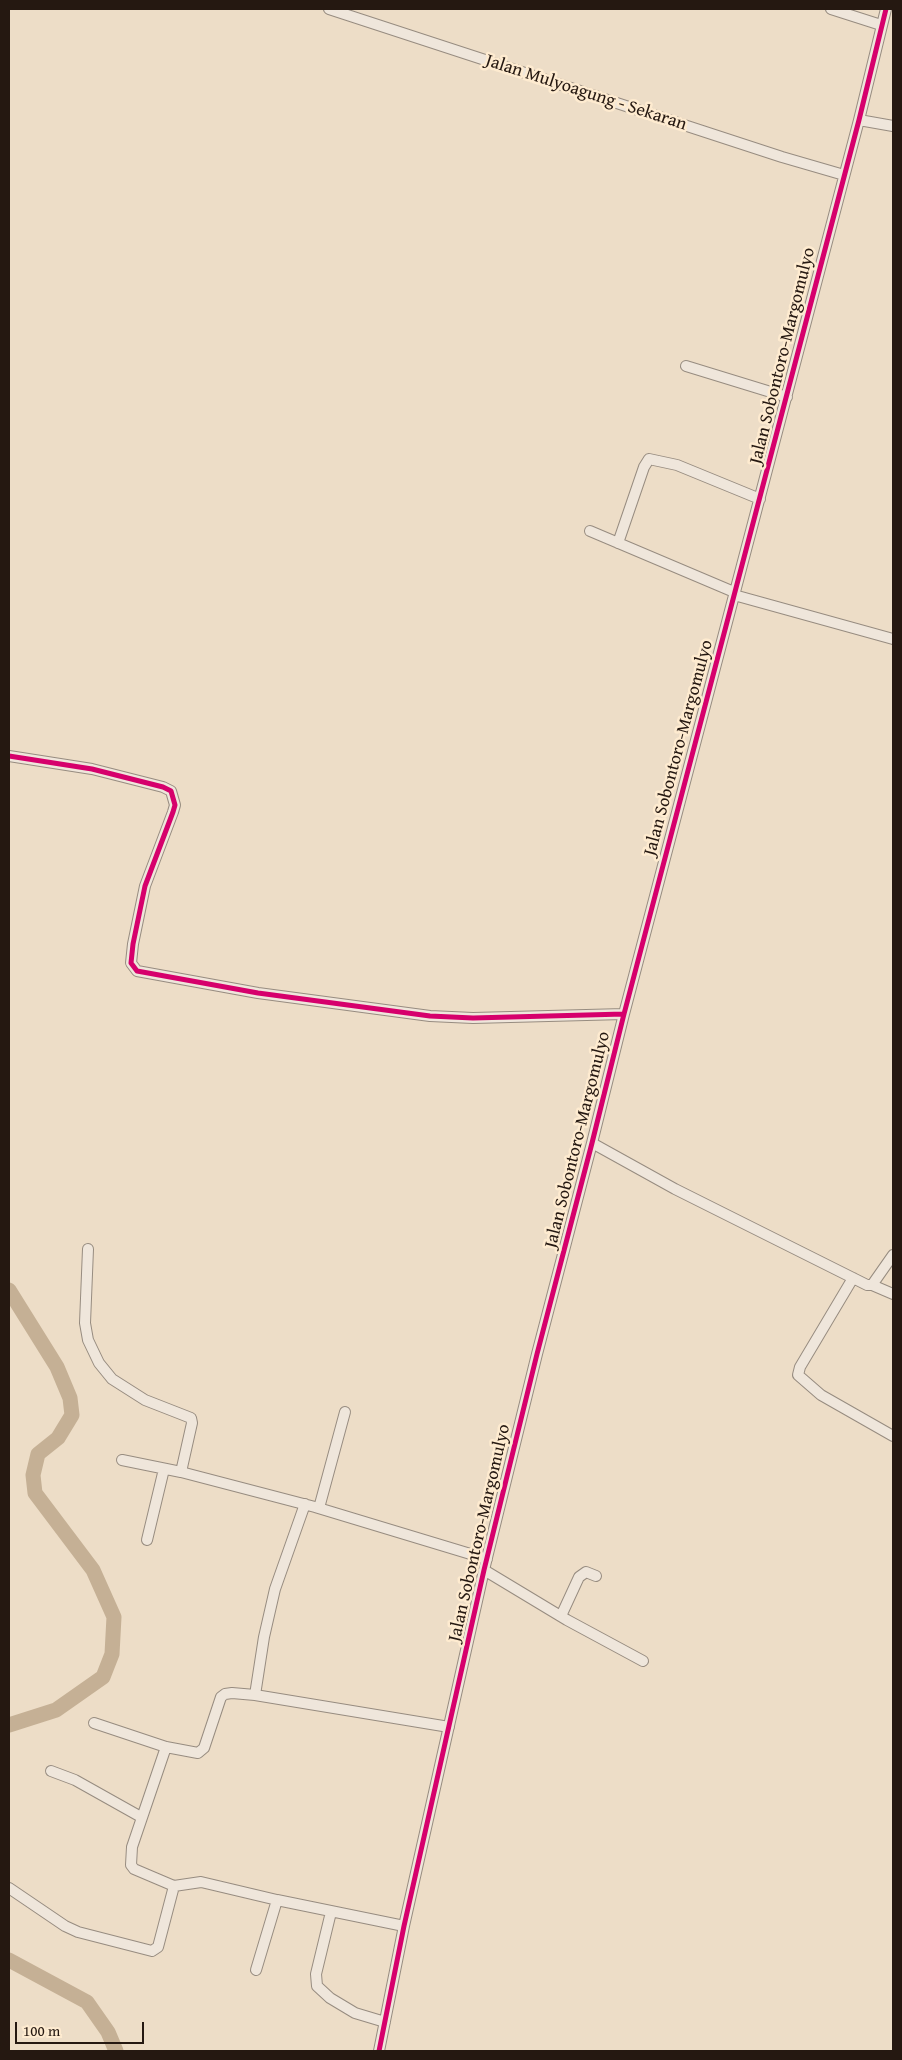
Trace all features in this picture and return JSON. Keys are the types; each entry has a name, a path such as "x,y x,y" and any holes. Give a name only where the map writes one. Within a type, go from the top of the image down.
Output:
{"street":[{"name":"Jalan Mulyoagung - Sekaran","path":"329,9 782,157 844,175"},
{"path":"831,9 881,25"},
{"name":"Jalan Sobontoro-Margomulyo","path":"380,2051 404,1926 484,1570 537,1354 624,1014 859,120 886,9"},
{"path":"859,120 893,126"},
{"path":"686,366 786,397"},
{"path":"618,543 644,467 649,459 677,465 760,500"},
{"path":"590,531 734,594 893,639"},
{"path":"9,756 92,769 163,787 171,791 175,805 148,877 133,944 131,963 138,971 258,994 430,1016 473,1018 624,1014"},
{"path":"592,1143 675,1189 867,1285 872,1285 893,1294"},
{"path":"88,1249 85,1323 88,1340 99,1363 112,1379 145,1400 190,1418 192,1423 181,1472"},
{"path":"872,1285 893,1254"},
{"path":"853,1278 800,1368 798,1375 821,1395 893,1436"},
{"path":"319,1508 345,1412"},
{"path":"122,1460 181,1472 305,1504 487,1559"},
{"path":"147,1540 164,1469"},
{"path":"255,1695 264,1637 275,1588 305,1504"},
{"path":"484,1570 560,1616 644,1661"},
{"path":"560,1616 579,1577 586,1572 596,1576"},
{"path":"94,1723 166,1747 191,1752 202,1751 221,1698 225,1694 232,1693 255,1695 449,1727"},
{"path":"166,1747 132,1847 131,1864 134,1868 174,1886 201,1882 331,1912 404,1926"},
{"path":"51,1771 75,1780 141,1817"},
{"path":"9,1888 65,1926 78,1932 152,1951 158,1947 174,1886"},
{"path":"256,1970 277,1900"},
{"path":"331,1912 316,1974 317,1986 330,1998 354,2012 385,2022"}],"waterway":[{"path":"9,1290 57,1367 70,1398 72,1415 58,1438 38,1454 33,1475 35,1493 93,1570 114,1617 112,1654 103,1677 56,1710 9,1725"},
{"path":"9,1960 87,2002 108,2032 116,2051"}],"cycle path":[{"path":"379,2051 404,1926 484,1570 537,1354 624,1014 859,120 886,9"},
{"path":"9,756 92,769 163,787 171,791 175,805 145,886 133,944 131,963 137,971 258,993 430,1016 473,1018 624,1014"}]}
